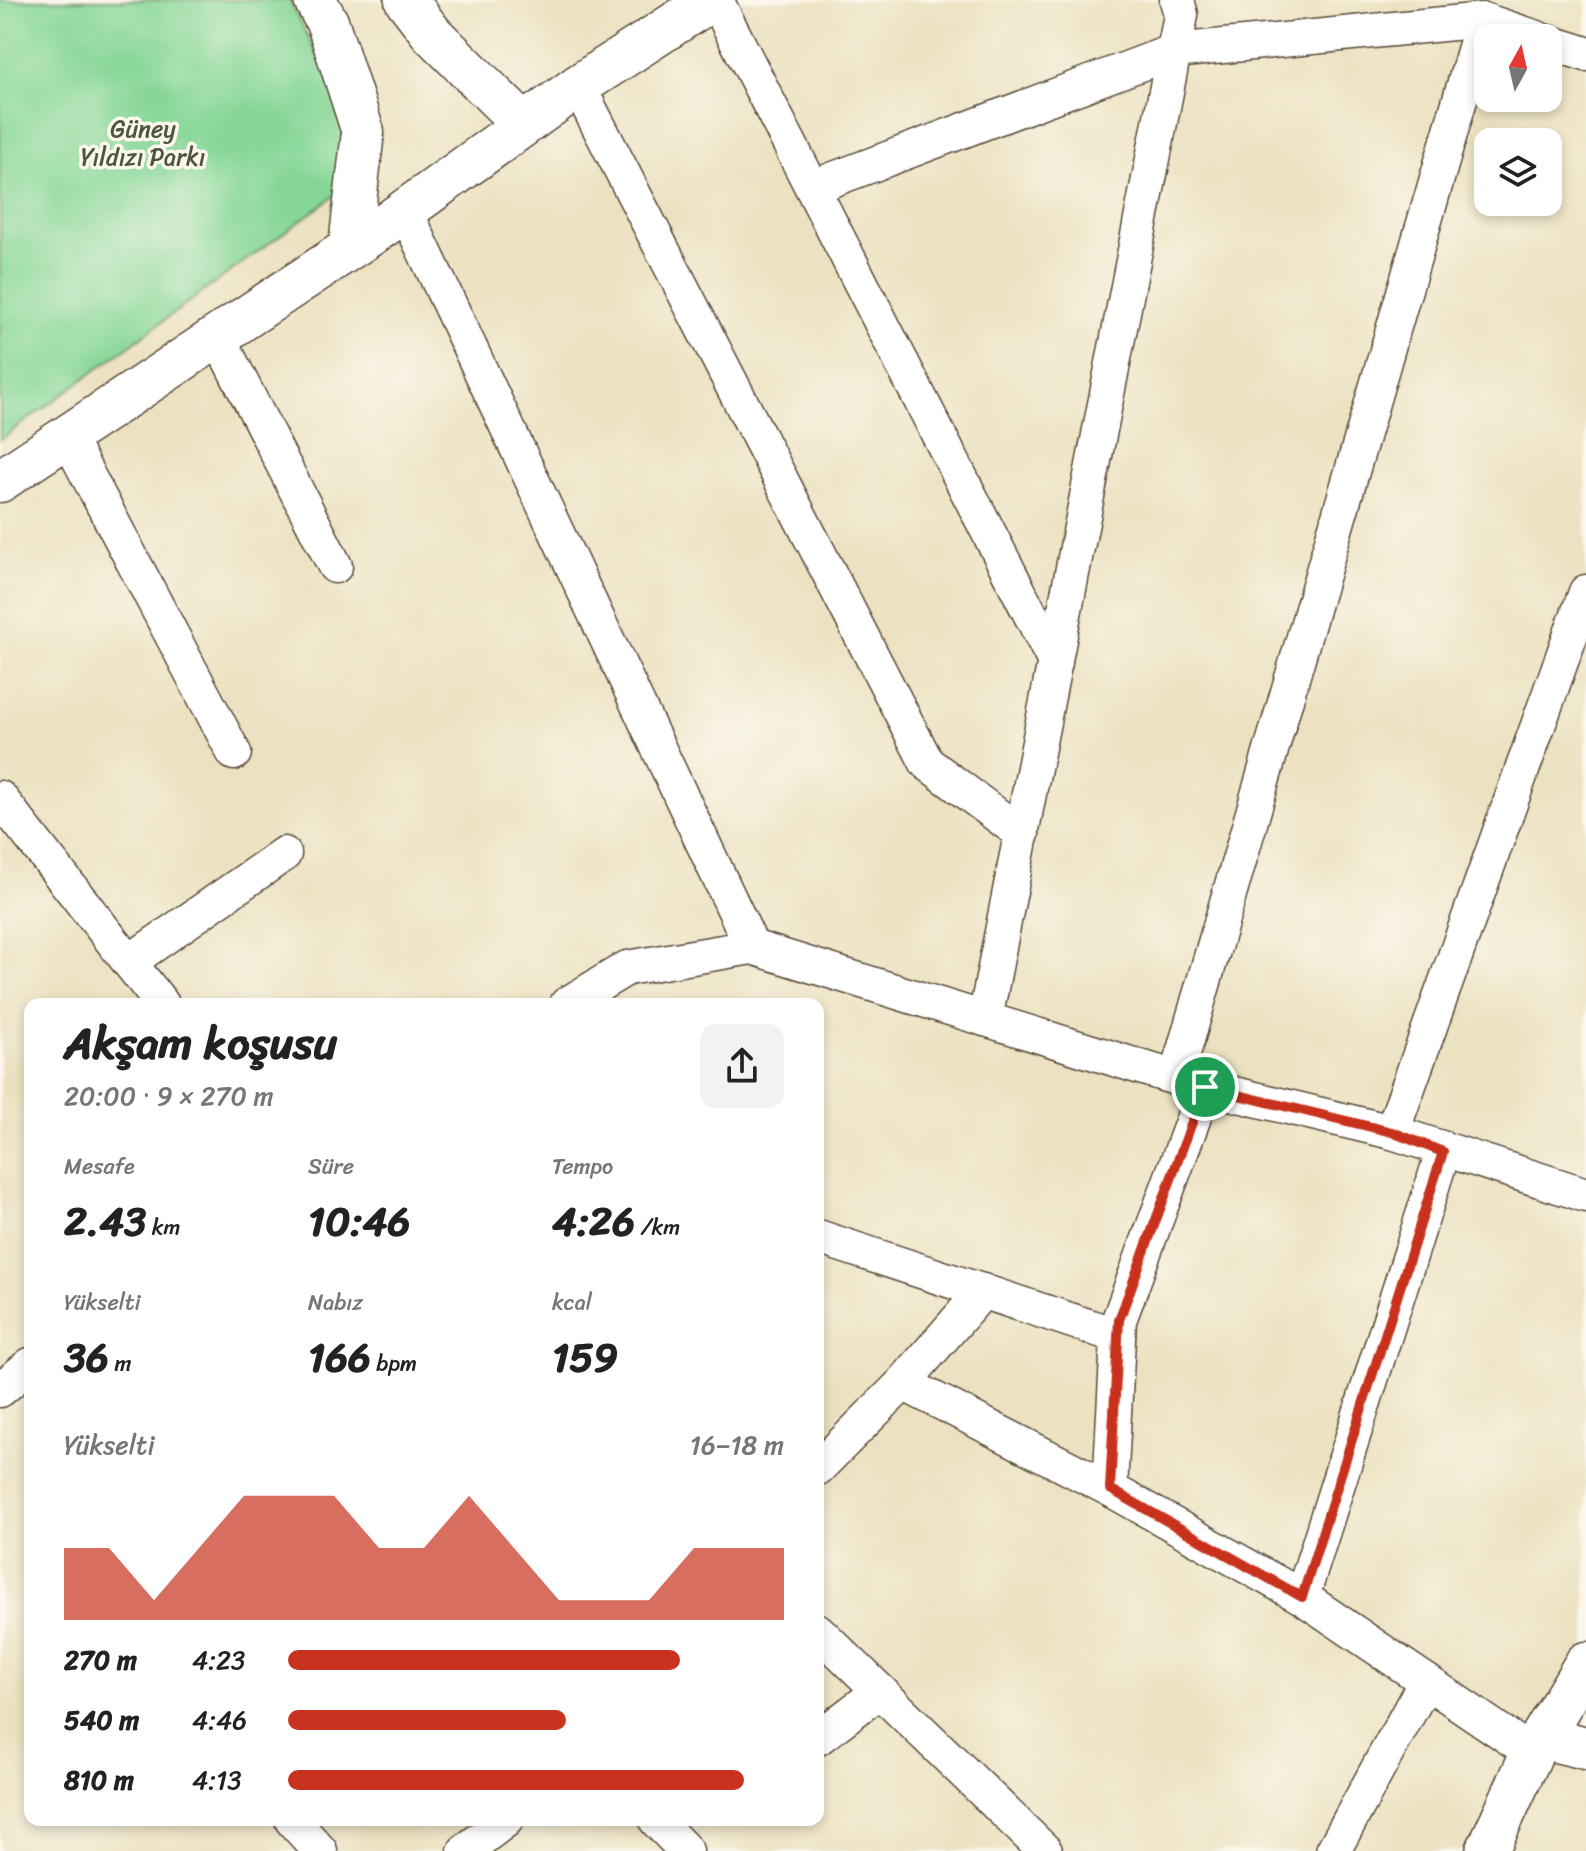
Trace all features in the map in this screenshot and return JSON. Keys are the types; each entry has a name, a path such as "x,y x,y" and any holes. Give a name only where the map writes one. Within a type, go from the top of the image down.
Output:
{"main road":[{"path":"315,0 328,24 363,132 350,246"},
{"path":"406,0 432,34 523,124"},
{"path":"0,481 350,246 578,86 714,0"},
{"path":"1487,1851 1538,1745 1586,1663"},
{"path":"1538,1745 1586,1748"}],"street":[{"path":"714,0 1055,662"},
{"path":"985,1019 1181,15 1177,0"},
{"path":"813,187 1174,51 1483,20 1495,24"},
{"path":"1110,1489 1119,1320 1190,1082 1483,20"},
{"path":"1562,46 1586,54"},
{"path":"578,86 927,763 1022,834"},
{"path":"404,208 752,947"},
{"path":"217,335 335,566"},
{"path":"67,436 234,753"},
{"path":"1392,1132 1586,592"},
{"path":"0,798 157,998"},
{"path":"129,962 284,854"},
{"path":"577,998 627,968 752,947 1190,1082 1392,1132 1443,1152 1586,1195"},
{"path":"1302,1597 1443,1152"},
{"path":"824,1239 1118,1336"},
{"path":"824,1462 903,1383 983,1291"},
{"path":"0,1390 24,1370"},
{"path":"903,1383 1110,1489 1302,1597 1426,1681 1538,1745"},
{"path":"824,1637 1045,1851"},
{"path":"1333,1851 1426,1681"},
{"path":"824,1733 880,1691"},
{"path":"297,1826 320,1851"},
{"path":"465,1851 496,1826"},
{"path":"662,1826 686,1851"}],"green space":[{"name":"Güney Yıldızı Parkı","path":"0,0 289,0 347,113 341,191 0,440"}],"route":[{"path":"1205,1087 1392,1132 1443,1152 1302,1597 1110,1489 1119,1320 1205,1087"}]}
